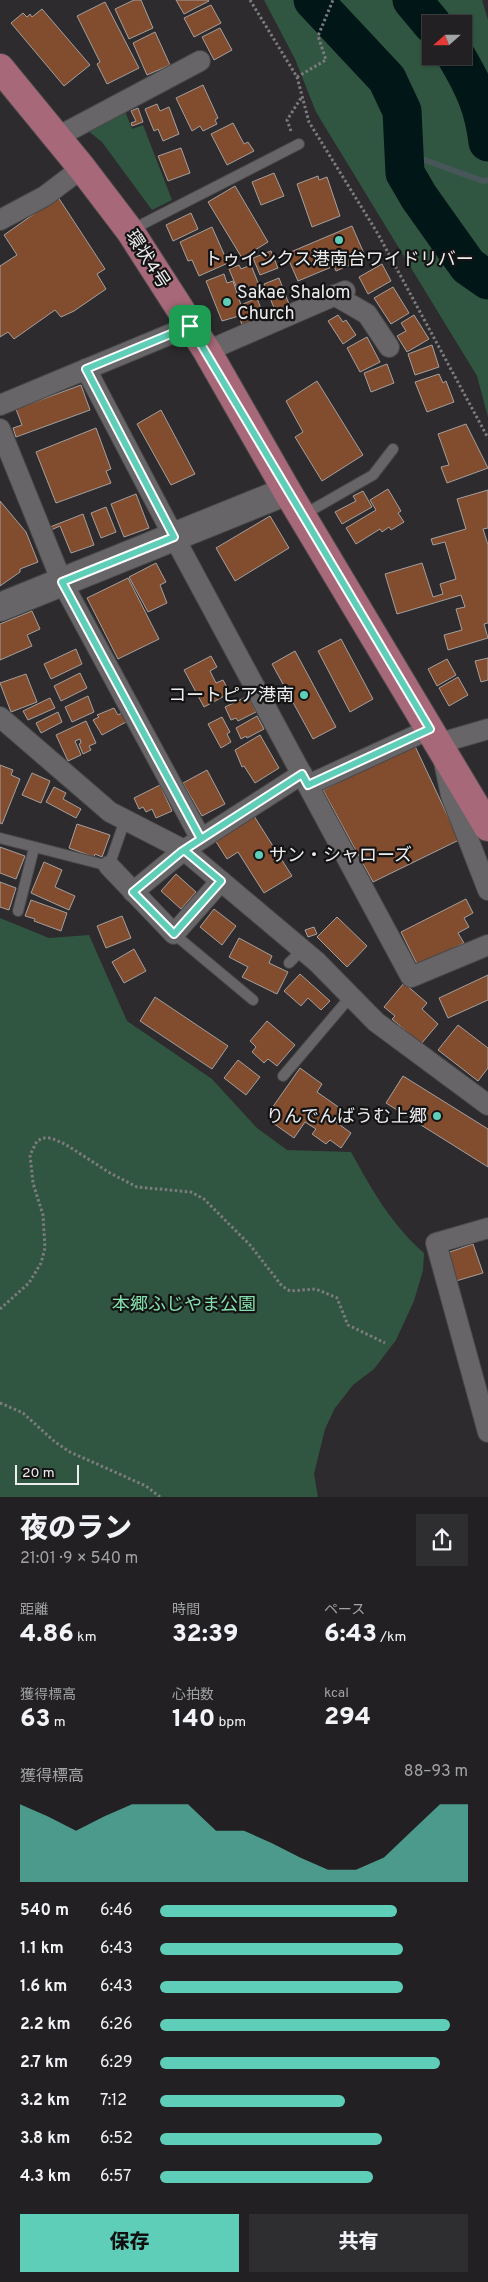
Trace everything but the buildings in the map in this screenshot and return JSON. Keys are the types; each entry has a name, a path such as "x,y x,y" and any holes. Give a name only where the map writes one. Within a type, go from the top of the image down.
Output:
{"main road":[{"name":"環状4号","path":"0,68 82,168 130,231 207,351 302,516 488,827"}],"street":[{"path":"57,137 200,61"},
{"path":"0,220 45,196 82,168"},
{"path":"207,351 339,293 367,314 389,347"},
{"path":"0,405 190,326"},
{"path":"86,369 174,537 411,977 488,945"},
{"path":"0,429 62,582 189,847 220,882 297,955 350,997 376,1022 488,1105"},
{"path":"0,607 288,492"},
{"path":"0,717 37,755 110,812 189,847"},
{"path":"133,892 189,847 305,780 435,736 488,728"},
{"path":"435,736 451,795 488,890"},
{"path":"109,866 174,934 220,882"},
{"path":"488,1228 436,1243 488,1432"}],"lane":[{"path":"130,231 299,144"},
{"path":"302,516 374,475 393,449"},
{"path":"0,838 109,866 125,820"},
{"path":"18,911 34,848"},
{"path":"174,934 253,1000"},
{"path":"283,1076 350,997"}],"path":[{"path":"250,0 297,77 301,98 309,122 378,234 488,438"},
{"path":"297,77 326,60 318,36 333,0"},
{"path":"286,120 301,98"},
{"path":"0,1309 29,1283 41,1263 45,1248 43,1215 33,1183 30,1156 37,1141 43,1138 51,1138 65,1144 110,1173 137,1187 191,1192 204,1199 250,1245 282,1286 290,1291 316,1289 325,1292 340,1301 348,1326 385,1343"},
{"path":"0,1403 23,1413 55,1442 70,1452 146,1486 160,1497"}],"green space":[{"path":"264,0 482,0 488,20 488,417 477,376 316,112 295,59"},
{"path":"125,111 132,129 143,125 172,200 152,210 102,142 87,130"},
{"name":"本郷ふじやま公園","path":"0,918 49,938 89,935 127,1021 212,1079 257,1128 287,1150 351,1152 392,1218 424,1253 423,1270 414,1301 396,1340 374,1369 353,1385 335,1408 325,1429 314,1474 318,1497 0,1497"}],"waterway":[{"path":"313,0 387,79 402,111 405,173 419,197 468,266 488,280"},
{"path":"412,0 424,15"},
{"path":"461,65 468,77 484,118 488,142"},
{"path":"405,153 483,181 488,180"}],"place":[{"name":"トゥインクス港南台ワイドリバー","path":"339,240"},
{"name":"Sakae Shalom Church","path":"227,302"},
{"name":"コートピア港南","path":"304,695"},
{"name":"サン・シャローズ","path":"259,855"},
{"name":"りんでんばうむ上郷","path":"437,1116"}],"route":[{"path":"190,326 86,369 174,537 62,582 201,839 184,850 221,881 174,934 133,892 181,852 184,850 201,839 302,774 308,785 430,729 288,492 207,351 190,326"}]}
